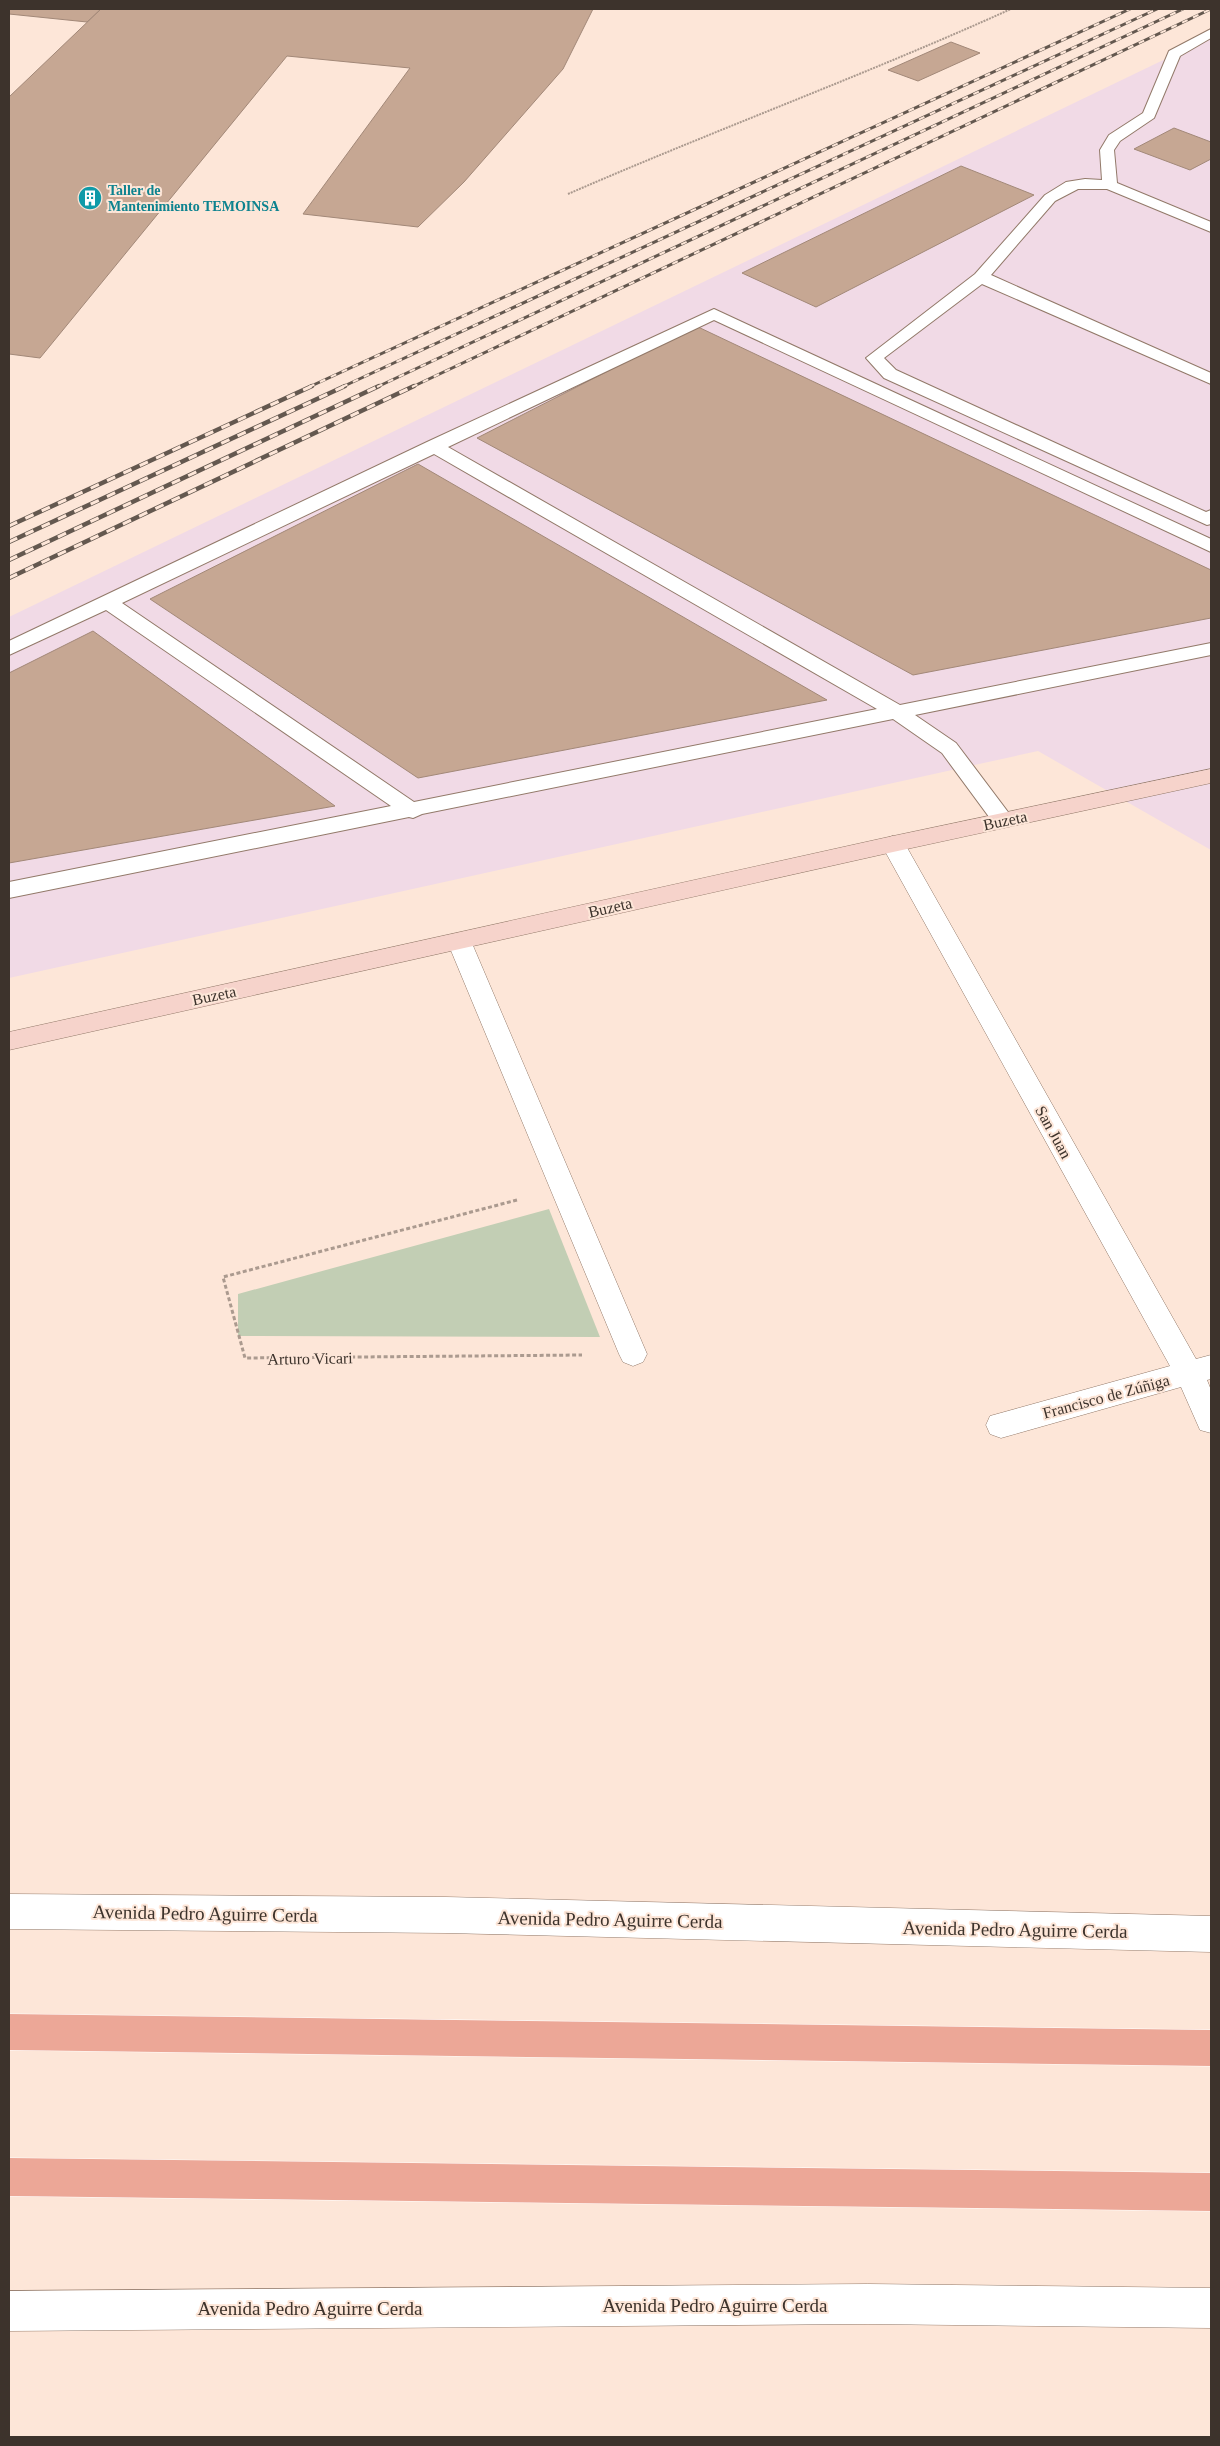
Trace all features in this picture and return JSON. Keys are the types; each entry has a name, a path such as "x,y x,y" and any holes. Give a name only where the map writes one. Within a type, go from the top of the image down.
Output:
{"main road":[{"path":"9,2032 1211,2048"},
{"path":"9,2177 1211,2192"}],"street":[{"name":"Buzeta","path":"9,1040 893,844 1211,776"},
{"name":"San Juan","path":"893,844 1200,1370 1211,1421"},
{"path":"459,941 633,1354"},
{"name":"Francisco de Zúñiga","path":"1001,1425 1200,1370"},
{"name":"Avenida Pedro Aguirre Cerda","path":"9,1911 446,1915 1211,1934"},
{"name":"Avenida Pedro Aguirre Cerda","path":"9,2311 868,2304 1211,2308"}],"lane":[{"path":"1110,185 1107,150 1114,138 1150,115 1174,54 1211,33"},
{"path":"1210,519 890,374 874,358 981,277 1050,198 1063,188 1079,183 1110,185 1211,227"},
{"path":"981,277 1211,379"},
{"path":"9,649 106,601 714,314 1211,546"},
{"path":"433,446 895,711 949,748 1003,820"},
{"path":"106,601 413,811"},
{"path":"9,890 413,811 895,711 1211,648"}],"path":[{"path":"568,194 664,152 892,62 1010,9"},
{"name":"Arturo Vicari","path":"564,1188 223,1277 245,1358 633,1354"}],"shaded area":[{"path":"1211,37 1211,850 1038,751 9,978 9,617"}],"green space":[{"path":"549,1209 600,1337 238,1336 238,1294"}],"building":[{"path":"9,9 101,9 87,22 9,14"},
{"name":"Taller de Mantenimiento TEMOINSA","path":"101,9 593,9 563,69 464,182 418,227 303,214 410,68 287,56 40,358 9,354 9,97"},
{"path":"951,42 980,53 918,81 888,70"},
{"path":"1174,128 1211,142 1211,159 1190,170 1134,149"},
{"path":"961,166 1034,195 816,307 742,273"},
{"path":"696,326 1211,570 1211,618 913,675 477,438"},
{"path":"418,464 827,700 418,778 150,599"},
{"path":"93,631 335,806 9,863 9,673"}],"railway":[{"path":"309,387 1130,9"},
{"path":"342,387 1157,9"},
{"path":"377,387 1183,9"},
{"path":"412,387 1211,9"},
{"path":"9,526 312,386"},
{"path":"9,542 345,386"},
{"path":"9,560 379,386"},
{"path":"9,578 414,386"}],"place":[{"name":"Taller de Mantenimiento TEMOINSA","path":"90,198"}]}
